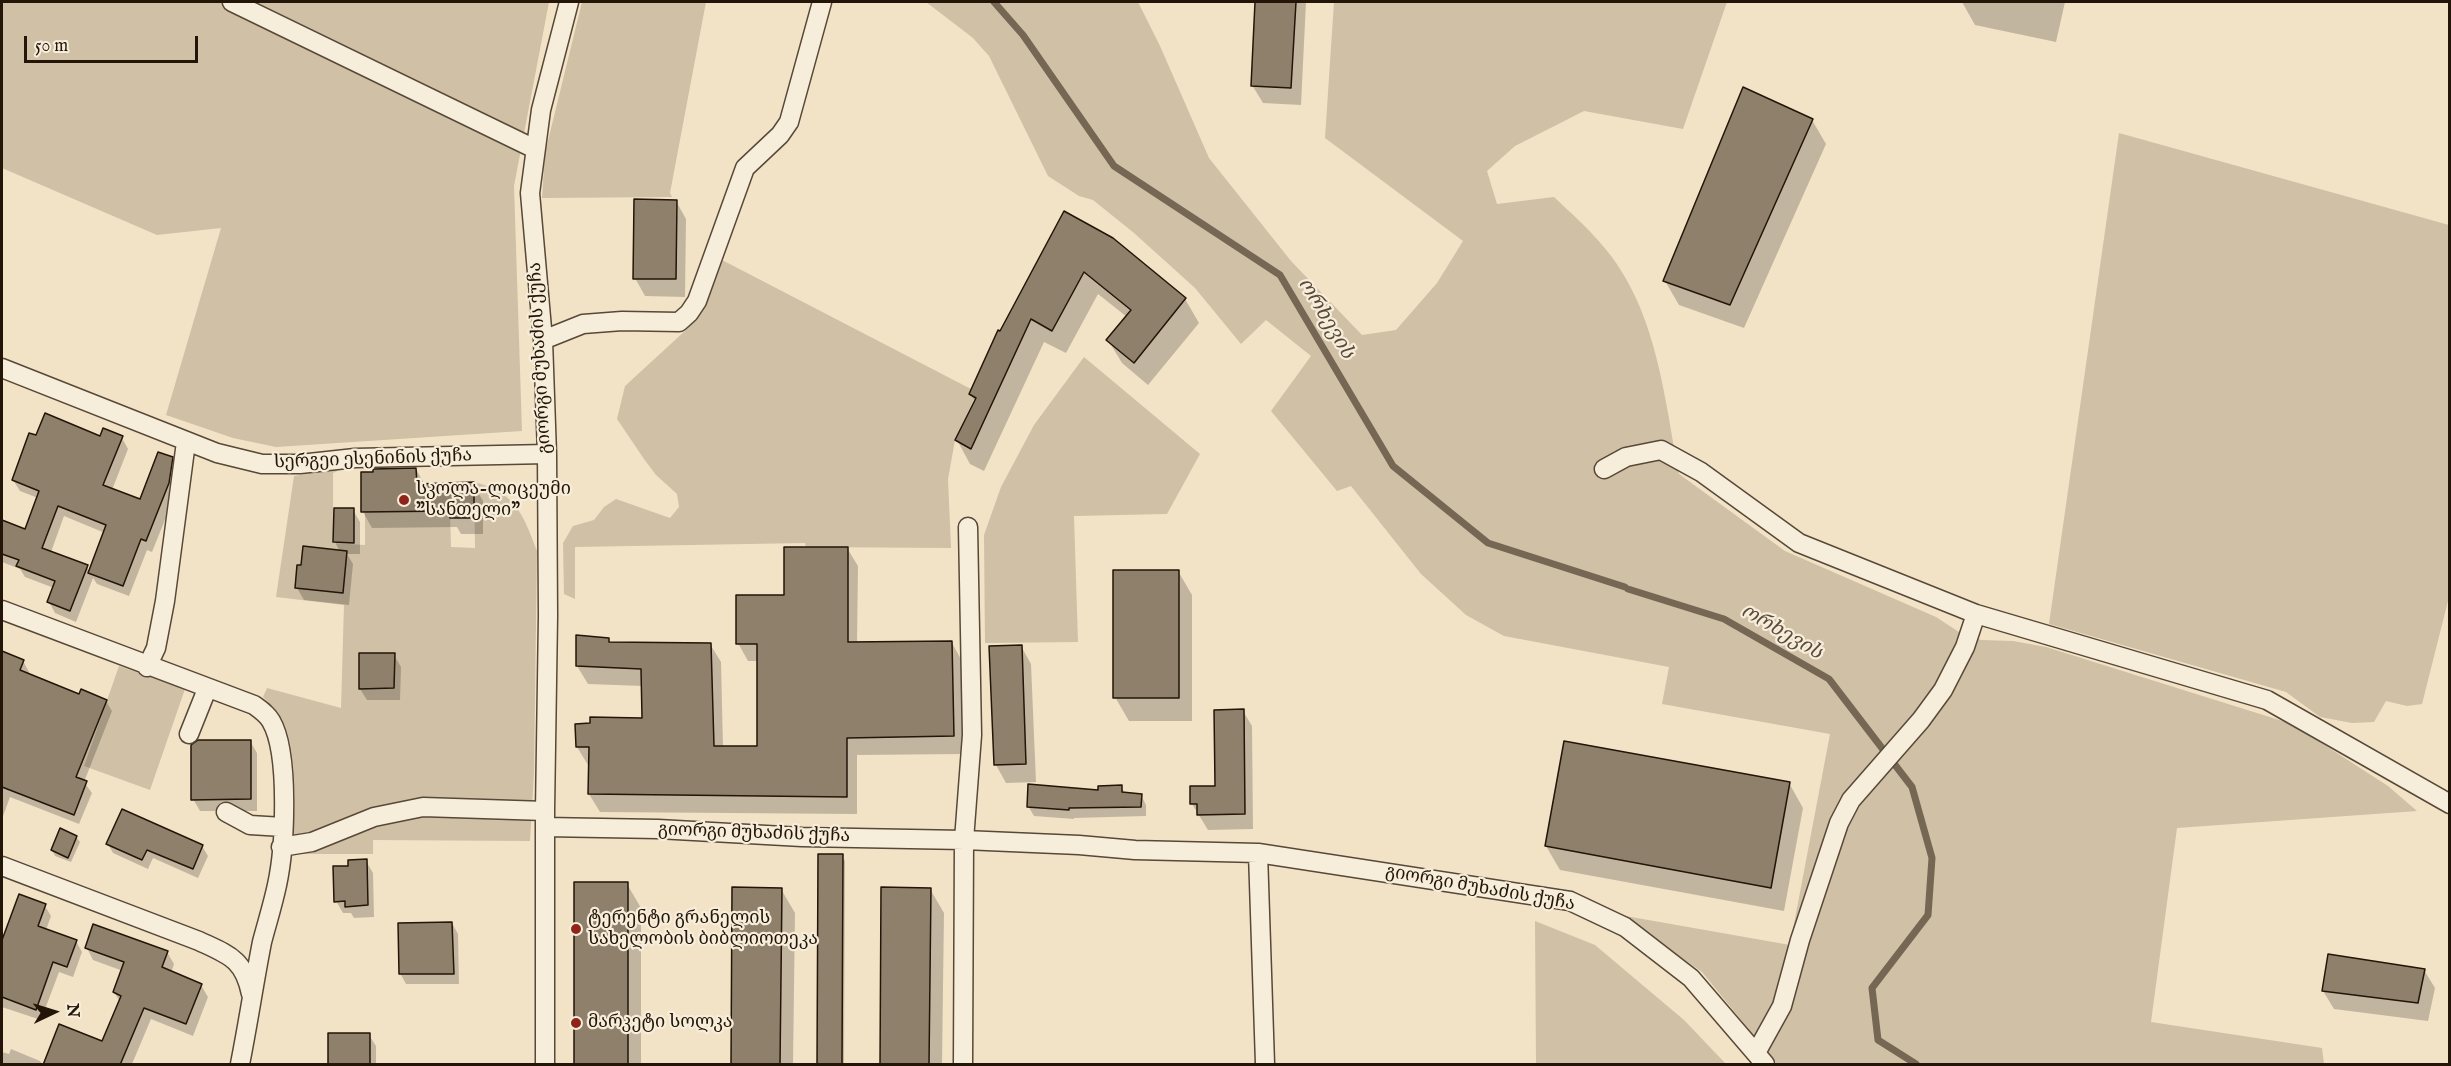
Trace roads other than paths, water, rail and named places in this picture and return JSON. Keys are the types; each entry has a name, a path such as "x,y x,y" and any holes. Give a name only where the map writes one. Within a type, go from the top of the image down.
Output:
{"street":[{"path":"232,2 535,149"},
{"name":"გიორგი მუხაძის ქუჩა","path":"545,1065 547,454 543,340 530,193 541,110 569,2"},
{"path":"543,340 583,324 622,321 679,322 689,313 697,301 745,168 780,135 789,122 822,2"},
{"name":"სერგეი ესენინის ქუჩა","path":"2,368 186,442 217,453 262,464 300,464 355,458 547,454"},
{"path":"147,667 156,648 165,601 186,442"},
{"path":"1604,469 1626,457 1661,450 1701,472 1800,543 1976,614 2267,700 2450,804"},
{"path":"963,1065 964,840 972,735 968,527"},
{"path":"2,610 147,667 254,705 272,723 280,748 284,778 283,827 278,882 263,941 240,1065"},
{"path":"1760,1059 1782,1006 1800,940 1839,823 1851,800 1921,720 1943,690 1965,647 1976,614"},
{"path":"189,734 207,688"},
{"path":"281,847 312,842 375,817 423,807 545,819"},
{"path":"226,812 250,825 283,827"},
{"name":"გიორგი მუხაძის ქუჩა","path":"545,819 670,830 802,837 964,840 1135,850 1257,853 1570,901 1625,927 1690,978 1760,1059"},
{"path":"1257,853 1265,1065"},
{"path":"2,866 199,941 231,956 243,968 252,999"}],"waterway":[{"name":"ორხევის","path":"994,2 1023,35 1114,166 1280,275 1393,466 1488,543 1625,587"},
{"name":"ორხევის","path":"1628,589 1724,619 1829,679 1885,752"},
{"name":"ორხევის","path":"1892,761 1912,787 1932,858 1928,915 1872,988 1878,1040 1916,1064"}],"place":[{"name":"სკოლა-ლიცეუმი \"სანთელი\"","path":"404,500"},
{"name":"ტერენტი გრანელის სახელობის ბიბლიოთეკა","path":"576,929"},
{"name":"მარკეტი სოლკა","path":"576,1023"}]}
